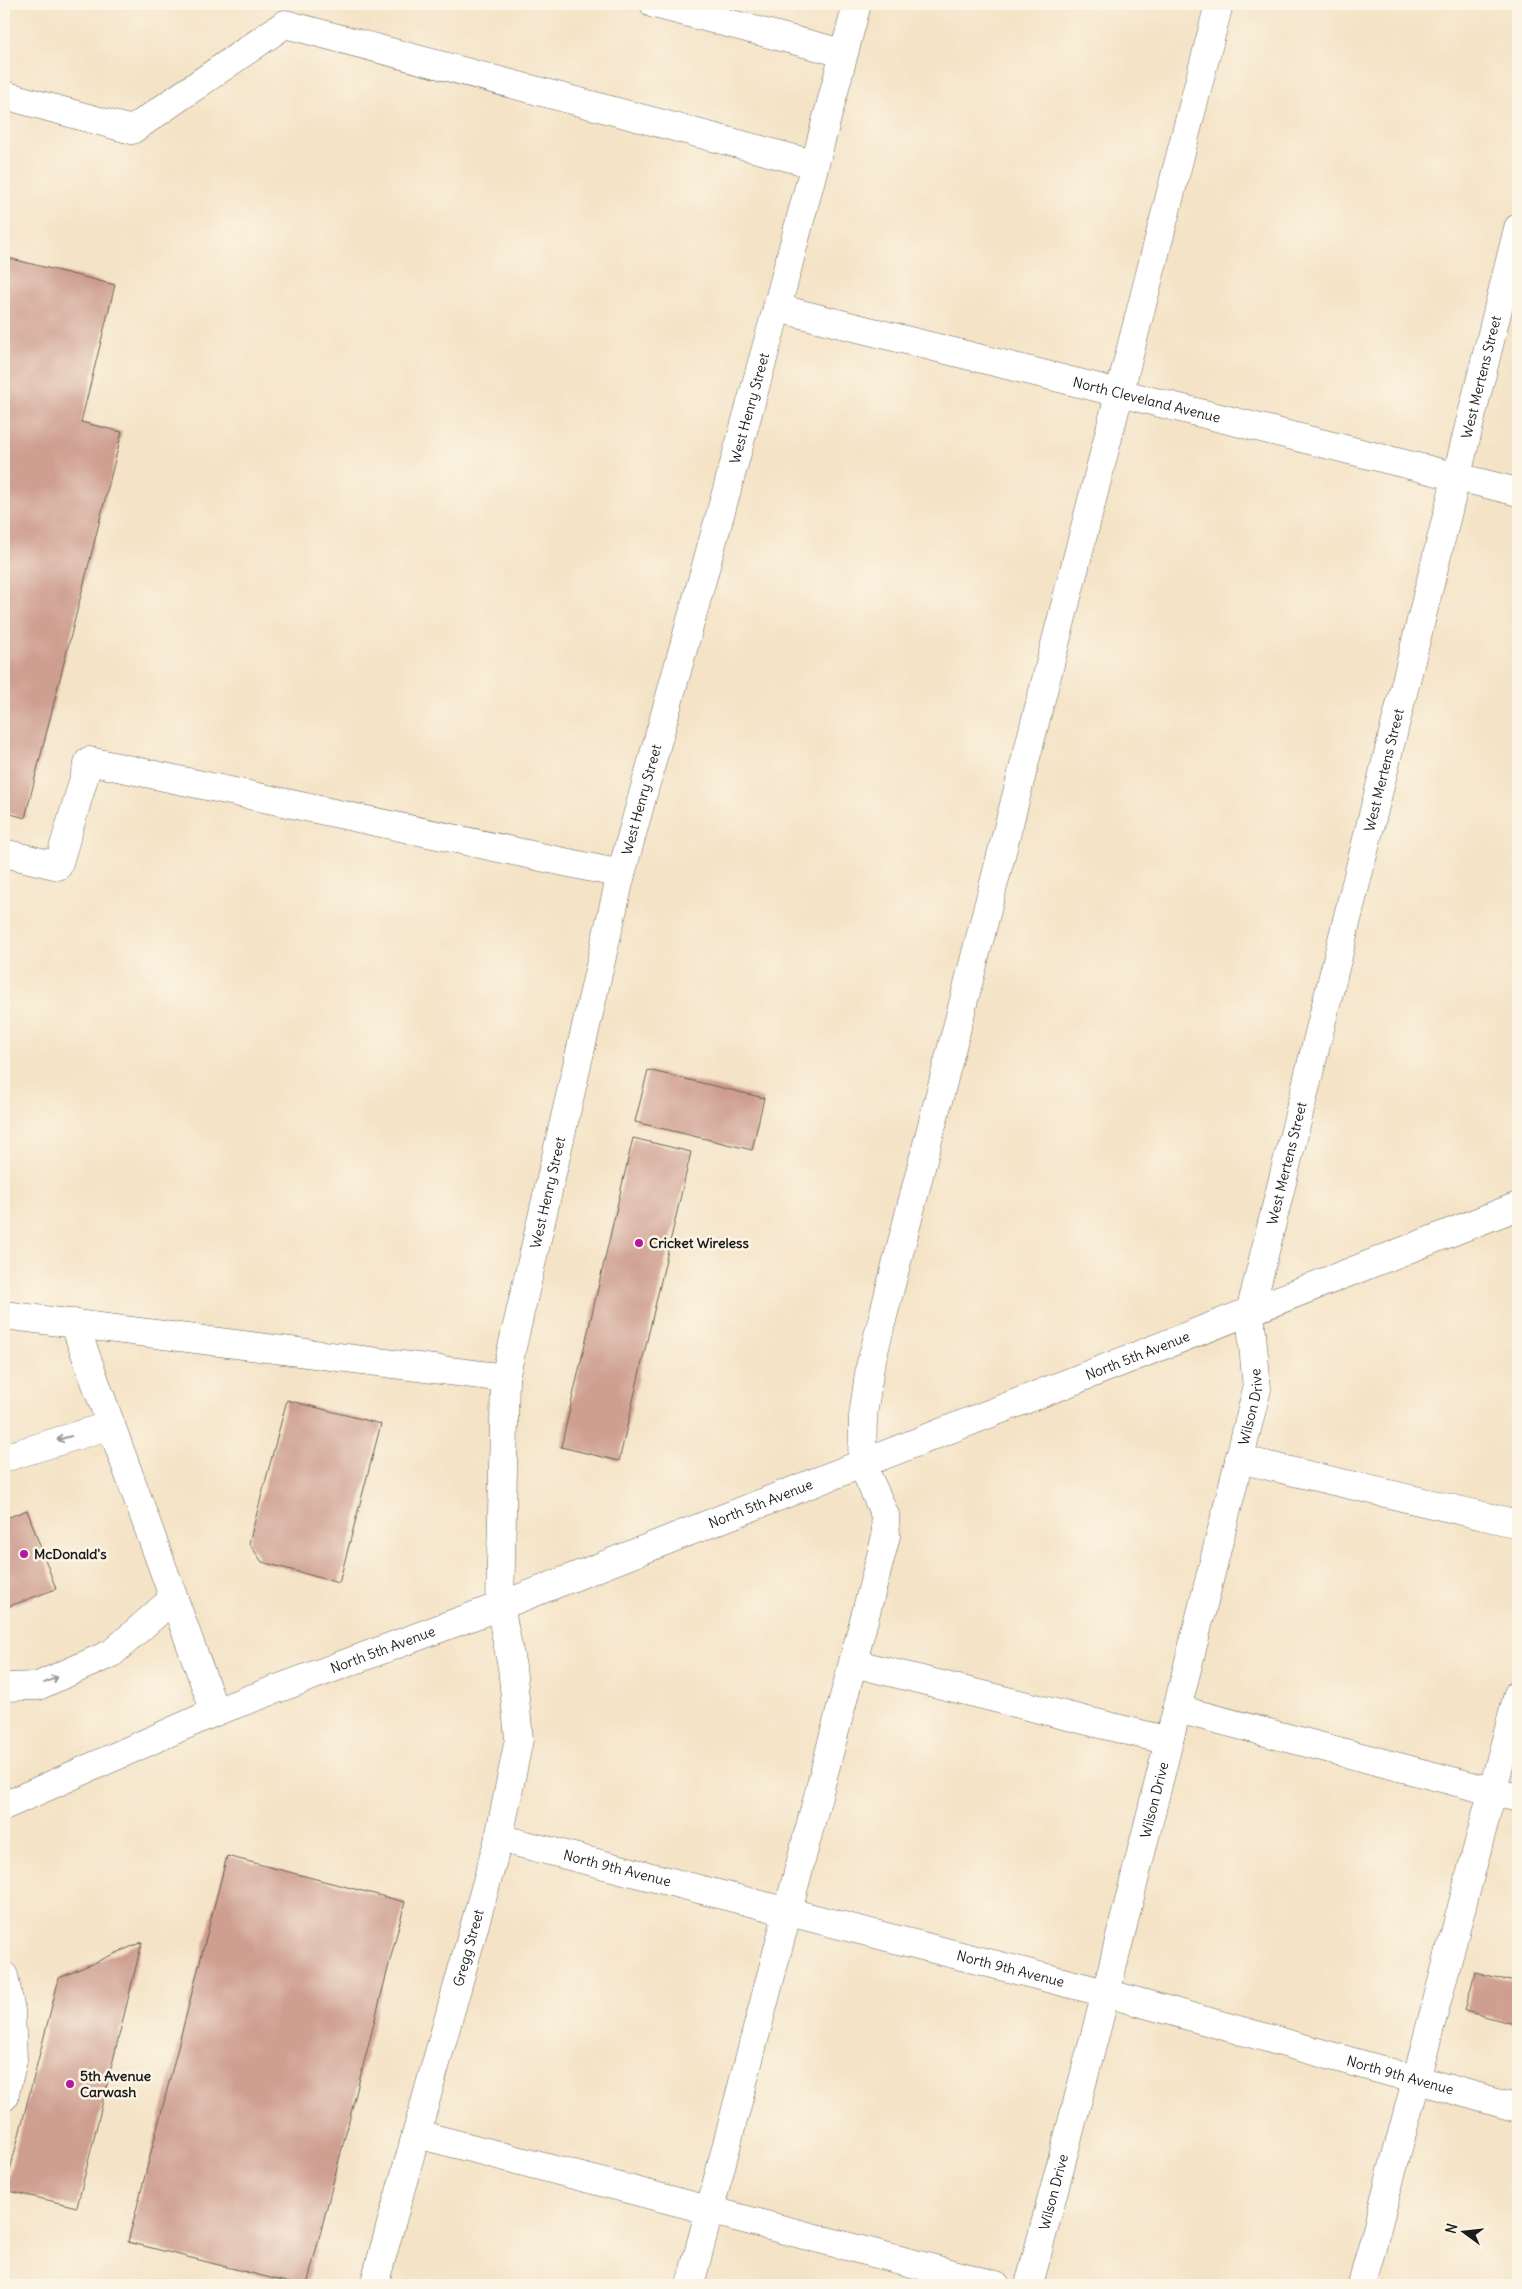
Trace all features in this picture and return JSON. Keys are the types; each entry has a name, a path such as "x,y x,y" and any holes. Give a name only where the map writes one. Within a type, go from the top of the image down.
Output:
{"street":[{"path":"654,4 843,53"},
{"name":"West Henry Street","path":"500,1606 505,1378 621,874 777,308 857,4"},
{"path":"690,2285 886,1536 885,1515 862,1464 863,1416 870,1367 1121,394 1219,4"},
{"path":"4,95 132,130 285,24 814,164"},
{"name":"West Mertens Street","path":"1250,1312 1518,228"},
{"name":"North Cleveland Avenue","path":"777,308 1518,492"},
{"path":"4,854 58,866 89,761 621,874"},
{"name":"North 5th Avenue","path":"4,1806 216,1712 500,1606 1518,1206"},
{"name":"Wilson Drive","path":"1029,2285 1106,1993 1257,1389 1250,1312"},
{"path":"4,1315 505,1378"},
{"path":"74,1323 216,1712"},
{"path":"4,1458 111,1425"},
{"path":"1239,1458 1518,1524"},
{"path":"4,1687 38,1686 112,1653 174,1598"},
{"name":"Gregg Street","path":"374,2285 499,1838 519,1739 512,1667 500,1606"},
{"path":"853,1663 1169,1741"},
{"path":"1362,2285 1416,2080 1505,1795 1518,1694"},
{"path":"1176,1709 1505,1795"},
{"name":"North 9th Avenue","path":"499,1838 1106,1993 1518,2108"},
{"path":"4,1976 11,2011 14,2060 4,2097"},
{"path":"416,2134 996,2285"}],"building":[{"path":"4,257 115,285 81,422 122,432 25,818 4,812"},
{"path":"648,1070 764,1098 752,1150 635,1122"},
{"path":"633,1138 691,1152 619,1461 561,1447"},
{"path":"287,1400 381,1424 339,1583 262,1562 249,1543"},
{"name":"McDonald's","path":"27,1510 56,1589 4,1608 4,1519"},
{"path":"227,1856 405,1902 307,2285 298,2285 128,2242"},
{"name":"5th Avenue Carwash","path":"142,1942 77,2207 5,2190 59,1978"},
{"path":"1475,1972 1518,1983 1518,2025 1465,2011"}],"place":[{"name":"Cricket Wireless","path":"639,1243"},
{"name":"McDonald's","path":"24,1554"},
{"name":"5th Avenue Carwash","path":"70,2084"}]}
